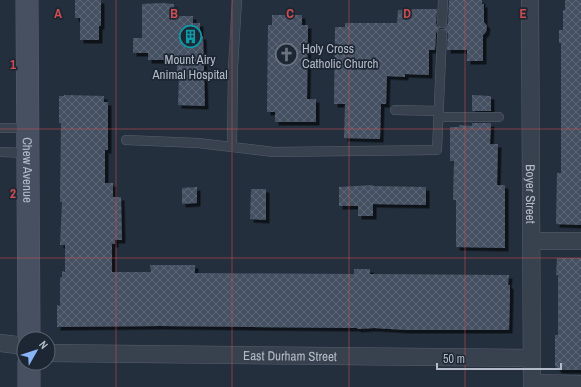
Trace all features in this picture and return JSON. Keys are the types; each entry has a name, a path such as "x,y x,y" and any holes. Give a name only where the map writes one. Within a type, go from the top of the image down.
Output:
{"street":[{"name":"Chew Avenue","path":"27,0 29,331"},
{"name":"Boyer Street","path":"530,0 532,385"},
{"path":"531,241 581,241"},
{"path":"0,343 16,345"},
{"name":"East Durham Street","path":"56,354 532,358"},
{"path":"29,371 29,387"},
{"path":"532,385 581,384"}],"lane":[{"path":"232,147 233,68 237,0"},
{"path":"442,23 443,0"},
{"path":"126,140 165,140 274,152 438,150 442,34"},
{"path":"395,110 499,117"},
{"path":"0,128 28,128"},
{"path":"0,152 28,153"}],"building":[{"path":"75,0 101,0 101,26 99,26 99,40 80,40 80,18 75,18"},
{"path":"449,0 482,0 482,4 484,4 484,22 487,26 486,32 483,35 483,61 467,61 467,50 447,50 448,34 444,29 448,24"},
{"path":"565,0 581,0 581,225 556,224 557,173 561,173 561,43 559,43 559,30 563,30 563,10 565,10"},
{"name":"Mount Airy Animal Hospital","path":"142,4 174,4 174,16 193,16 193,23 200,23 200,36 203,36 205,106 178,105 179,75 177,75 177,60 148,60 148,53 133,53 133,38 142,38"},
{"path":"437,9 436,23 440,28 436,33 435,50 429,50 429,75 405,74 405,77 387,76 386,104 381,104 380,139 344,138 345,104 334,104 335,27 345,27 345,23 397,23 398,10"},
{"path":"272,15 302,15 302,25 308,25 307,99 316,99 316,122 275,122 275,112 267,112 268,25 272,25"},
{"path":"472,95 491,96 491,111 472,111"},
{"path":"59,96 104,96 104,102 108,102 108,150 105,150 105,183 113,183 113,197 121,197 122,240 115,240 115,244 112,244 112,272 151,272 150,265 195,265 195,273 354,274 354,269 370,269 370,274 509,275 509,330 160,326 57,327 57,305 60,306 60,278 62,277 62,271 65,272 65,245 60,245 62,202 60,202 61,123 59,123"},
{"path":"472,123 491,123 490,144 498,144 497,185 505,185 505,248 456,247 456,200 453,200 454,161 450,161 450,127 459,127 459,125 472,126"},
{"path":"373,185 426,187 426,205 373,204 373,216 358,216 358,206 339,206 339,187"},
{"path":"197,187 197,203 182,204 182,188"},
{"path":"251,189 266,189 266,220 250,219"},
{"path":"557,258 581,258 581,370 559,370 555,366 555,335 558,335 558,275 556,275"}],"place":[{"name":"Mount Airy Animal Hospital","path":"190,37"},
{"name":"Holy Cross Catholic Church","path":"287,55"}]}
